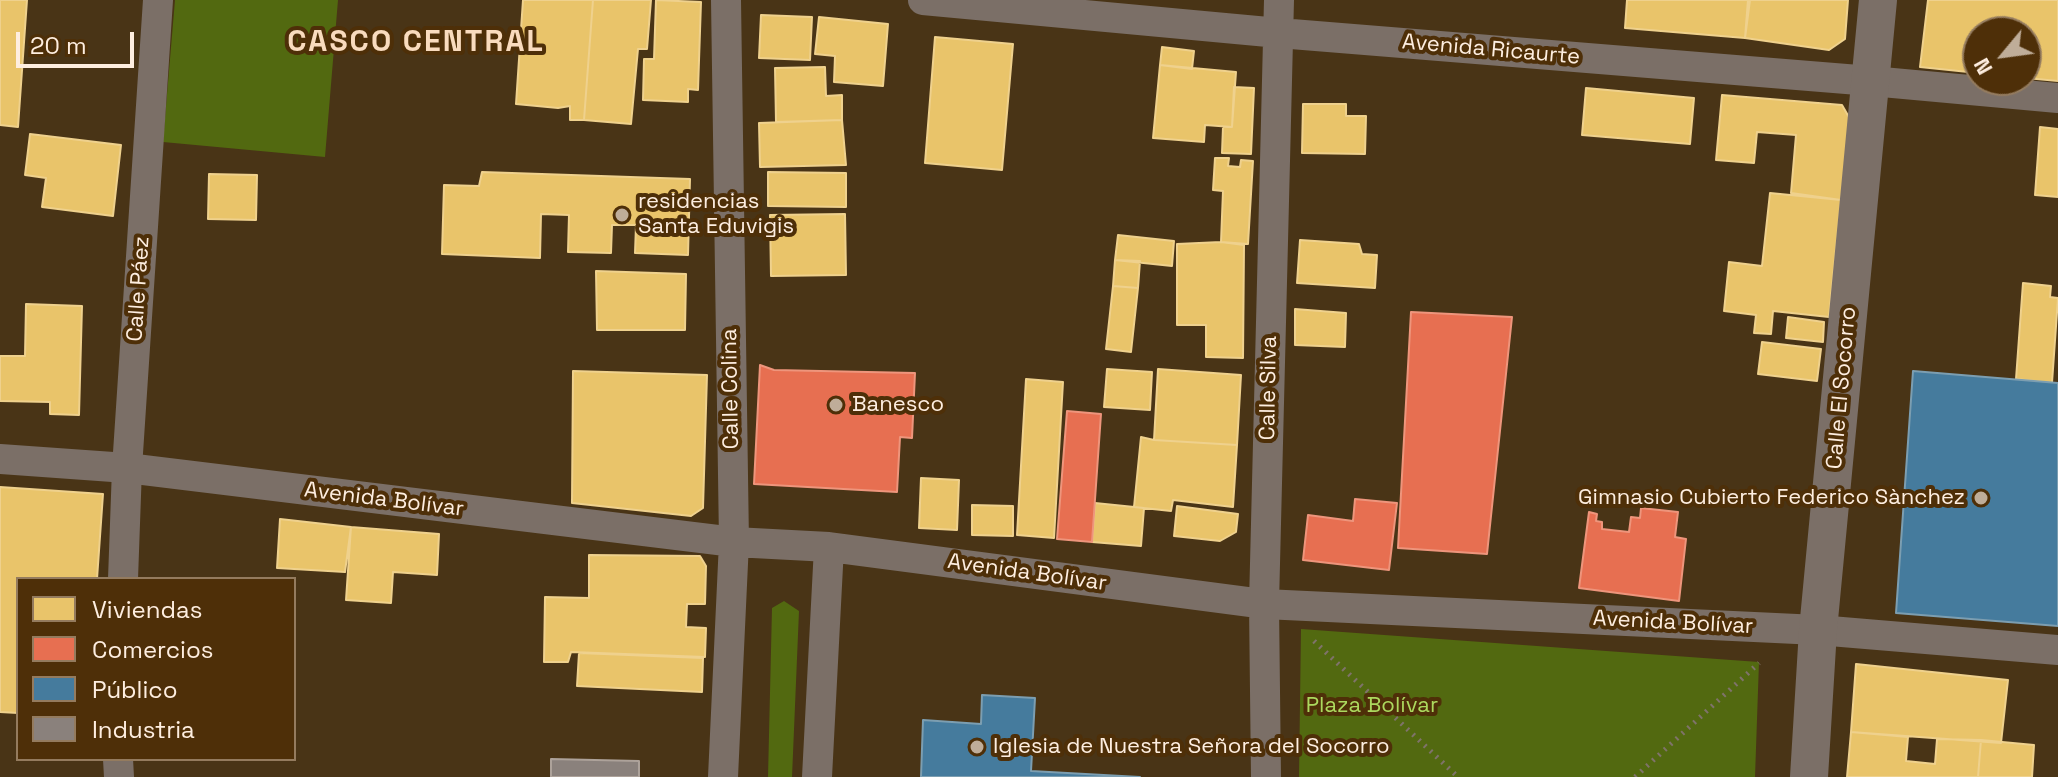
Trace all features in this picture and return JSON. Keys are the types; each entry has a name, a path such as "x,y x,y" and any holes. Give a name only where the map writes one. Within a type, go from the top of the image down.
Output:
{"street":[{"name":"Calle Páez","path":"123,577 127,468 158,0"},
{"name":"Calle Colina","path":"723,777 734,542 726,0"},
{"name":"Avenida Ricaurte","path":"923,0 2058,98"},
{"name":"Calle Silva","path":"1266,777 1264,604 1279,0"},
{"name":"Calle El Socorro","path":"1809,777 1818,630 1878,0"},
{"name":"Avenida Bolívar","path":"0,459 127,468 734,542 829,547 1264,604 1818,630 2058,650"},
{"path":"817,777 829,547"}],"path":[{"path":"1312,640 1458,777"},
{"path":"1635,777 1759,662"}],"green space":[{"path":"175,0 338,0 325,157 163,142"},
{"path":"784,601 799,611 792,777 768,777 772,608"},
{"name":"Plaza Bolívar","path":"1301,629 1759,662 1755,777 1299,777"}],"building: Viviendas":[{"path":"0,0 27,0 18,127 0,125"},
{"path":"523,0 593,0 584,120 570,120 570,106 558,108 516,104"},
{"path":"593,0 651,0 647,49 638,49 631,124 584,120"},
{"path":"656,0 701,2 698,90 688,89 688,102 643,100 644,59 654,59"},
{"path":"1627,0 1748,0 1745,38 1625,28"},
{"path":"1750,0 1848,0 1845,39 1829,50 1745,38"},
{"path":"1928,0 2058,0 2058,81 2042,80 2042,16 1962,16 1962,71 1920,67"},
{"path":"761,15 812,17 810,60 759,58"},
{"path":"819,17 888,24 883,86 834,82 835,56 815,54"},
{"path":"935,37 1013,44 1002,170 925,163"},
{"path":"1162,47 1194,51 1192,69 1160,65"},
{"path":"1160,65 1236,72 1232,127 1205,125 1204,142 1153,138"},
{"path":"825,67 826,96 842,95 842,120 776,122 775,68"},
{"path":"1234,87 1254,88 1251,154 1222,153 1223,127 1232,127"},
{"path":"1586,88 1694,98 1690,144 1582,135"},
{"path":"1722,95 1842,105 1850,119 1841,200 1791,193 1796,135 1757,132 1754,163 1716,160"},
{"path":"1303,104 1346,104 1346,116 1366,116 1365,154 1302,153"},
{"path":"842,120 846,165 760,167 759,123"},
{"path":"2040,127 2058,129 2058,197 2035,195"},
{"path":"30,134 121,145 113,216 42,207 46,178 25,175"},
{"path":"1215,158 1229,158 1228,166 1240,167 1241,160 1253,161 1248,244 1221,242 1223,191 1213,190"},
{"name":"residencias Santa Eduvigis","path":"482,172 690,179 688,255 635,253 636,225 612,225 611,253 568,252 569,215 541,214 540,258 442,254 444,185 479,186"},
{"path":"768,172 846,173 846,207 768,206"},
{"path":"209,174 257,175 256,220 208,219"},
{"path":"1770,193 1841,200 1829,317 1773,311 1771,334 1754,333 1756,315 1724,311 1729,262 1762,266"},
{"path":"845,214 846,275 771,276 770,215"},
{"path":"1118,235 1174,241 1172,266 1115,260"},
{"path":"1300,240 1359,244 1362,254 1377,255 1375,288 1297,283"},
{"path":"1221,242 1244,245 1243,358 1206,357 1206,325 1177,325 1177,244"},
{"path":"1115,260 1140,261 1138,288 1113,286"},
{"path":"596,271 686,274 685,330 597,330"},
{"path":"2023,283 2051,286 2050,297 2058,298 2052,383 2016,379"},
{"path":"1113,286 1138,288 1131,352 1106,349"},
{"path":"26,304 82,306 79,415 50,414 50,402 0,401 0,356 25,356"},
{"path":"1295,309 1346,313 1345,347 1295,345"},
{"path":"1788,317 1824,322 1823,342 1786,338"},
{"path":"1762,342 1821,349 1817,381 1758,374"},
{"path":"1107,369 1152,372 1150,410 1104,407"},
{"path":"1158,369 1241,375 1237,445 1154,440"},
{"path":"573,371 707,375 703,508 691,516 572,503"},
{"path":"1026,379 1063,382 1054,538 1017,535"},
{"path":"1141,437 1237,445 1233,507 1173,500 1171,511 1134,507"},
{"path":"921,478 959,480 957,530 919,528"},
{"path":"0,487 103,494 97,577 16,577 16,713 0,712"},
{"path":"1095,503 1144,508 1141,546 1092,542"},
{"path":"972,505 1013,506 1013,536 972,535"},
{"path":"1177,506 1238,514 1236,532 1220,541 1174,536"},
{"path":"280,519 351,527 345,572 277,568"},
{"path":"351,527 439,534 437,575 393,572 391,603 346,600"},
{"path":"589,555 700,556 706,566 705,604 687,604 686,627 706,628 705,657 571,652 568,662 544,662 545,597 589,598"},
{"path":"579,653 703,658 702,692 577,686"},
{"path":"1856,664 2008,680 2001,743 1851,732"},
{"path":"1851,732 1908,737 1906,761 1935,764 1937,739 1981,740 1978,777 1847,777"},
{"path":"1981,740 2034,745 2032,777 1978,777"}],"building: Comercios":[{"path":"1411,312 1512,317 1487,554 1398,548"},
{"name":"Banesco","path":"760,365 774,370 915,373 912,438 900,437 897,492 754,484"},
{"path":"1067,411 1101,414 1092,542 1057,539"},
{"path":"1355,499 1397,503 1389,570 1303,560 1308,515 1353,521"},
{"path":"1641,508 1678,512 1675,537 1686,539 1679,601 1579,588 1589,512 1597,514 1596,521 1602,522 1602,529 1629,532 1631,517 1640,518"}],"building: Público":[{"name":"Gimnasio Cubierto Federico Sànchez","path":"1913,371 2058,383 2058,626 1896,613"},
{"name":"Iglesia de Nuestra Señora del Socorro","path":"982,695 1035,698 1031,771 1140,777 921,777 923,720 981,724"}],"building: Industria":[{"path":"551,759 639,761 639,777 551,777"}],"place":[{"name":"residencias Santa Eduvigis","path":"622,215"},
{"name":"Banesco","path":"836,405"},
{"name":"Gimnasio Cubierto Federico Sànchez","path":"1981,498"},
{"name":"Iglesia de Nuestra Señora del Socorro","path":"977,747"}],"district":[{"name":"CASCO CENTRAL","path":"416,43"}]}
